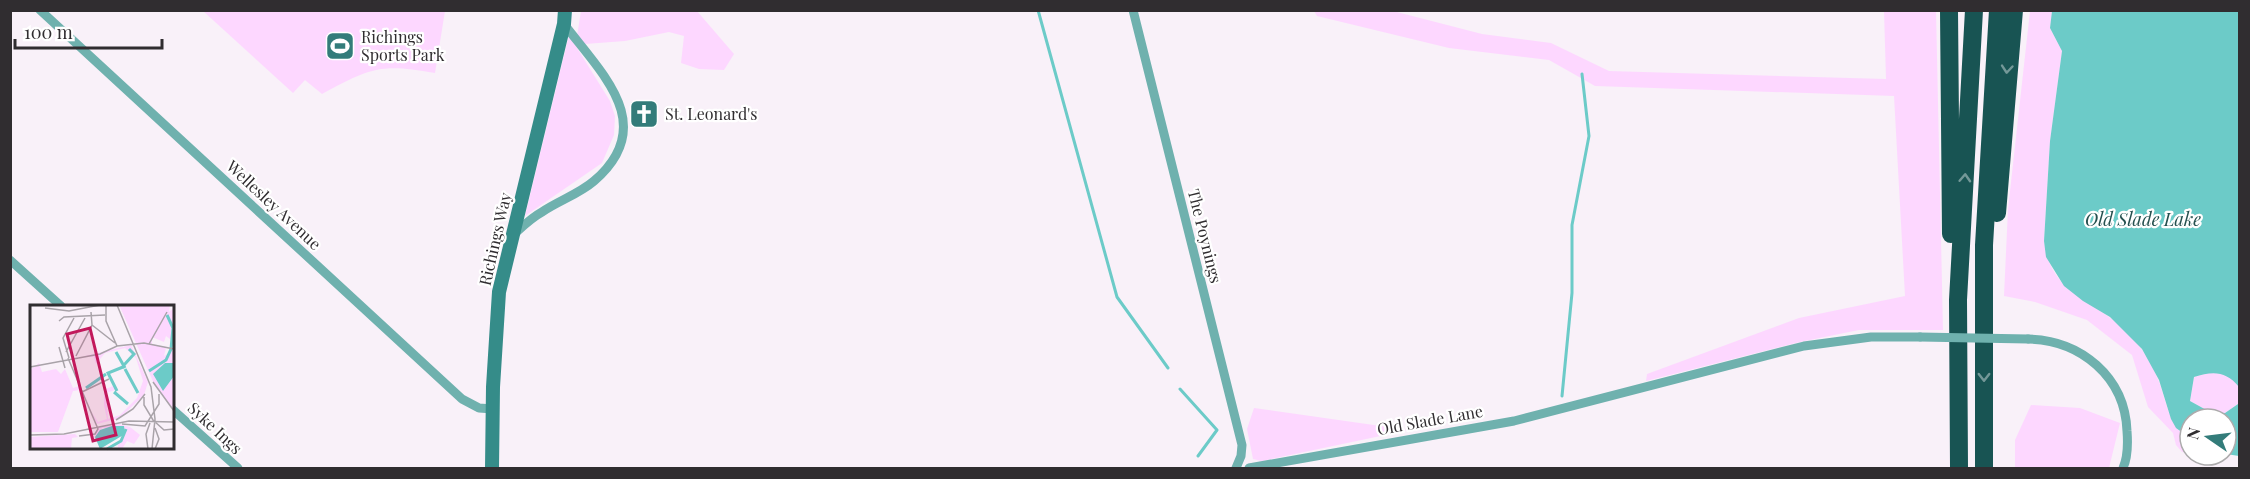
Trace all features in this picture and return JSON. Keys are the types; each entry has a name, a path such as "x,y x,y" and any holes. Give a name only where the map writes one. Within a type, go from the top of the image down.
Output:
{"highway":[{"path":"1949,10 1950,220 1958,300"},
{"path":"1959,468 1958,300 1974,10"},
{"path":"1984,468 1984,297 1988,160 1998,10"},
{"path":"1984,297 1998,210 2004,103 2014,10"}],"street":[{"name":"Wellesley Avenue","path":"40,10 462,399 479,408 493,409"},
{"name":"The Poynings","path":"1133,10 1242,445 1242,456 1236,468"},
{"name":"Richings Way","path":"492,468 499,291 563,17"},
{"path":"513,235 541,212 594,181 619,150 625,126 618,97 563,17"},
{"path":"10,260 60,305"},
{"name":"Old Slade Lane","path":"1249,468 1514,421 1804,346 1871,337 1920,337 2028,339 2067,345 2089,357 2115,385 2127,419 2127,455 2123,468"},
{"name":"Syke Ings","path":"174,411 238,468"}],"shaded area":[{"name":"Richings Sports Park","path":"203,11 445,11 435,73 401,68 376,70 352,78 322,94 305,80 293,93"},
{"path":"581,11 697,11 734,54 724,70 699,69 681,63 684,36 669,32 625,41 585,44 577,36"},
{"path":"1314,11 1393,11 1482,34 1551,43 1609,71 1886,79 1884,11 1936,11 1943,330 1859,330 1800,342 1646,381 1647,374 1799,318 1905,296 1894,96 1595,86 1549,60 1449,48 1317,16"},
{"path":"2030,11 2052,11 2050,28 2062,51 2050,141 2044,241 2048,260 2066,287 2118,324 2139,346 2150,362 2169,412 2178,427 2178,447 2173,433 2148,407 2132,355 2087,320 2035,302 2004,296 2008,209"},
{"path":"569,35 610,101 615,116 614,135 602,163 525,216"},
{"path":"2211,372 2231,376 2239,387 2238,404 2234,407 2201,407 2190,401 2194,377"},
{"path":"2031,405 2080,408 2120,423 2109,468 2015,468 2015,440"},
{"path":"1254,408 1409,430 1262,461 1253,459 1247,429"}],"water":[{"name":"Old Slade Lake","path":"2052,11 2239,11 2239,387 2224,375 2213,373 2194,377 2190,401 2201,407 2178,407 2178,429 2171,419 2159,380 2142,349 2110,317 2083,301 2064,286 2046,257 2044,241 2050,141 2062,51 2050,28"},
{"name":"Old Slade Lake","path":"2239,389 2239,456 2238,407 2234,407 2238,404"}],"waterway":[{"path":"1038,10 1117,297 1168,368"},
{"path":"1562,396 1572,293 1572,225 1589,136 1582,74"},
{"path":"1180,389 1217,430 1198,456"}],"place":[{"name":"Richings Sports Park","path":"340,46"},
{"name":"St. Leonard's","path":"644,114"}]}
